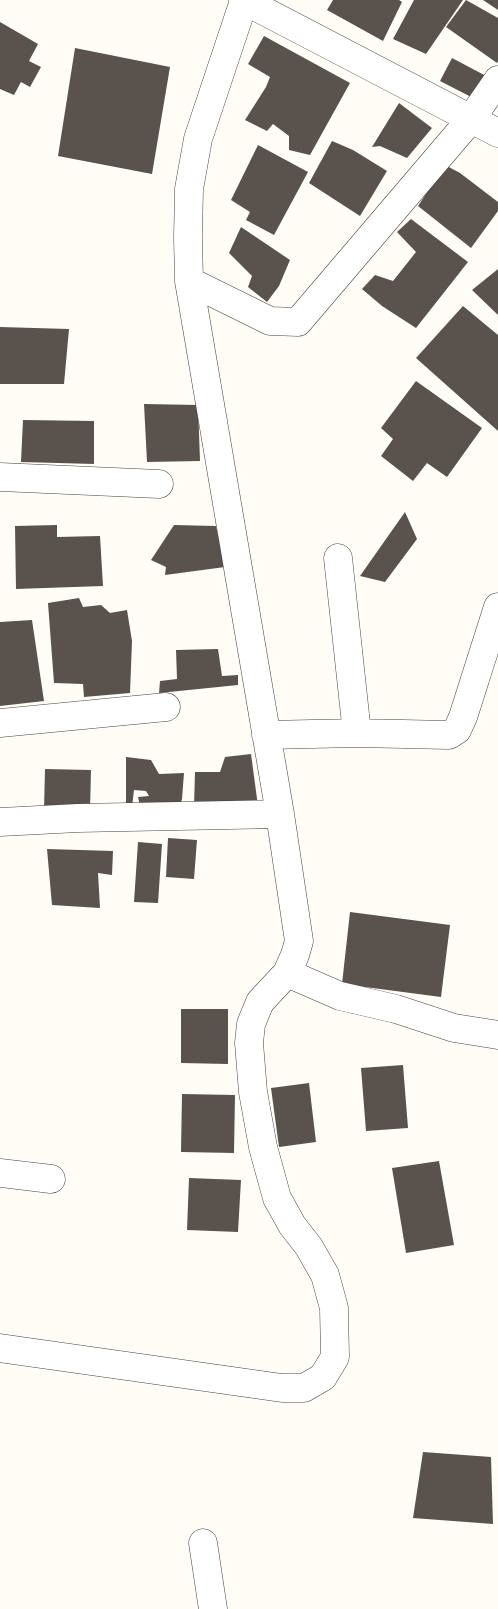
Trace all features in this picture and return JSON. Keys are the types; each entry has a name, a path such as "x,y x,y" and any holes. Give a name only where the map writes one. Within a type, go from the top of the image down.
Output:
{"street":[{"path":"0,1348 282,1388 304,1388 323,1377 335,1357 334,1308 325,1275 309,1247 292,1225 277,1198 263,1147 253,1092 249,1043 251,1024 260,1002 287,973 296,955 299,941 280,814 189,281 189,188 198,139 244,0 498,133"},
{"path":"189,281 270,321 298,322 471,119 498,80"},
{"path":"0,477 159,484"},
{"path":"338,558 357,733"},
{"path":"266,736 357,733 449,735 458,730 464,717 498,607"},
{"path":"0,723 166,707"},
{"path":"0,822 78,818 280,814"},
{"path":"287,973 340,996 396,1009 454,1028 498,1034"},
{"path":"0,1173 51,1179"},
{"path":"203,1543 213,1609"}],"building":[{"path":"333,0 399,0 402,2 383,41 327,10"},
{"path":"414,0 463,0 426,54 393,39"},
{"path":"466,0 498,18 497,63 446,27"},
{"path":"483,0 498,0 498,10"},
{"path":"0,22 38,44 29,61 41,67 30,87 21,82 14,95 0,89"},
{"path":"264,36 350,83 310,155 289,150 289,136 273,124 267,131 245,120 266,87 270,77 248,64"},
{"path":"75,48 170,67 152,174 58,156"},
{"path":"452,58 488,77 477,100 440,81"},
{"path":"399,103 432,128 407,158 380,146 372,147"},
{"path":"332,141 353,150 387,171 360,216 309,183"},
{"path":"258,145 308,172 274,235 246,220 250,212 231,200"},
{"path":"445,165 460,173 498,202 498,211 471,248 418,206"},
{"path":"411,219 468,262 416,328 382,306 362,289 375,275 393,281 416,252 397,232"},
{"path":"241,227 290,260 279,286 267,302 248,287 252,276 229,253"},
{"path":"498,269 498,315 472,290"},
{"path":"463,306 498,335 498,431 416,358"},
{"path":"0,327 69,329 64,384 0,384"},
{"path":"416,381 482,428 447,477 427,463 413,481 381,456 393,439 381,428"},
{"path":"144,404 198,405 200,461 147,462"},
{"path":"23,420 94,421 94,464 21,462"},
{"path":"405,512 417,539 385,582 360,576"},
{"path":"57,525 57,537 100,536 103,586 16,589 15,526"},
{"path":"174,525 216,526 225,567 165,575 166,567 151,560"},
{"path":"79,598 83,607 101,605 110,613 127,610 132,641 130,693 84,697 83,684 54,683 48,603"},
{"path":"32,620 44,701 0,706 0,622"},
{"path":"218,649 222,676 238,675 238,685 159,693 160,681 177,679 176,650"},
{"path":"251,754 258,806 194,806 195,772 220,772 225,757"},
{"path":"126,757 151,760 159,774 184,773 182,799 179,809 141,811 138,797 149,796 146,791 134,790 132,807 126,807"},
{"path":"45,769 91,770 90,810 44,809"},
{"path":"168,838 197,840 194,879 166,877"},
{"path":"138,842 162,844 158,903 134,902"},
{"path":"47,849 113,851 112,875 98,873 100,908 52,905"},
{"path":"350,912 450,925 441,997 342,984"},
{"path":"181,1009 228,1009 228,1064 181,1063"},
{"path":"403,1065 408,1128 366,1131 361,1068"},
{"path":"309,1083 316,1142 279,1147 271,1088"},
{"path":"182,1094 235,1095 234,1153 181,1152"},
{"path":"439,1161 454,1245 406,1253 392,1168"},
{"path":"189,1178 241,1180 238,1232 187,1230"},
{"path":"423,1452 491,1457 493,1524 413,1518"}]}
